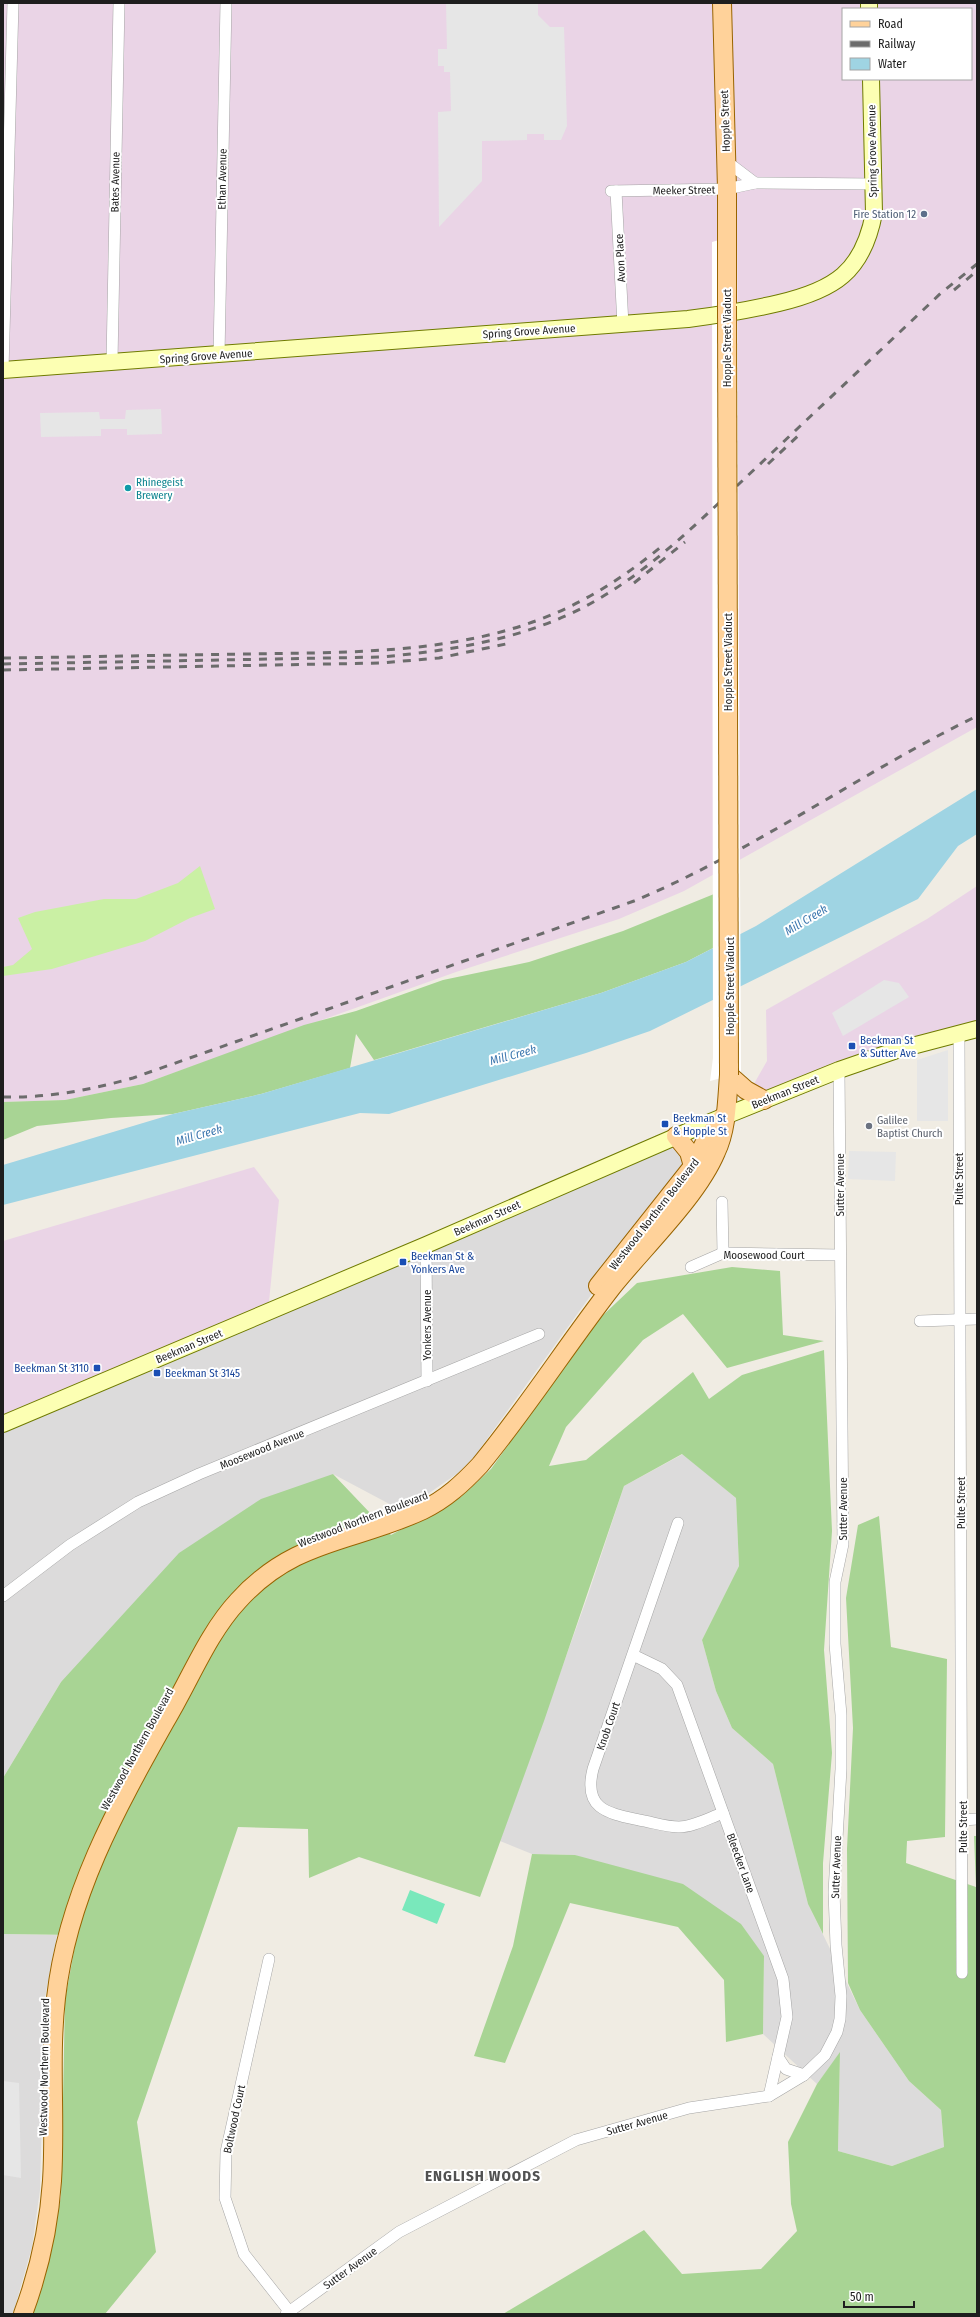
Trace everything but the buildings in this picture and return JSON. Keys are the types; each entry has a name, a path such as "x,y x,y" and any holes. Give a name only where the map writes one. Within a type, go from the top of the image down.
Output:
{"main road":[{"name":"Hopple Street","path":"722,3 727,238"},
{"name":"Spring Grove Avenue","path":"3,370 112,361 219,355 485,333 623,325 688,319 753,309 807,296 830,285 850,268 864,247 874,214 871,80"},
{"name":"Hopple Street Viaduct","path":"727,238 731,1081"},
{"name":"Beekman Street","path":"3,1424 426,1245 676,1136 764,1100 839,1070 897,1050 977,1029"},
{"path":"725,1116 731,1081 764,1100"},
{"name":"Westwood Northern Boulevard","path":"12,2314 32,2247 40,2190 45,1997 50,1962 64,1907 98,1817 192,1652 226,1600 243,1582 272,1558 300,1544 422,1498 441,1486 474,1457 591,1295 693,1166 706,1140 725,1116"},
{"name":"Westwood Northern Boulevard","path":"23,2314 32,2291 43,2248 49,2213 52,2180 55,2004 71,1923 81,1888 111,1820 213,1636 236,1603 274,1568 316,1546 425,1509 460,1486 495,1447 584,1323 635,1258 686,1200 716,1153 723,1133 725,1116"},
{"path":"676,1136 689,1152 693,1166"}],"street":[{"path":"3,370 13,3"},
{"name":"Bates Avenue","path":"112,361 119,3"},
{"name":"Ethan Avenue","path":"219,355 226,3"},
{"path":"726,161 755,183"},
{"name":"Meeker Street","path":"614,191 727,189 755,183 874,184"},
{"name":"Avon Place","path":"614,191 623,325"},
{"name":"Pulte Street","path":"959,1034 963,1820 962,1973"},
{"name":"Sutter Avenue","path":"288,2313 399,2232 576,2140 689,2108 769,2096 816,2066 832,2044 840,2019 841,1996 836,1945 834,1892 841,1769 841,1715 836,1644 835,1582 844,1544 839,1070"},
{"path":"722,1202 723,1253"},
{"name":"Yonkers Avenue","path":"426,1245 427,1381"},
{"name":"Moosewood Court","path":"691,1267 723,1253 840,1255"},
{"path":"920,1320 977,1319"},
{"name":"Moosewood Avenue","path":"3,1596 70,1545 138,1502 199,1474 539,1334"},
{"name":"Knob Court","path":"678,1523 593,1769 590,1788 596,1803 608,1813 679,1827 689,1826 723,1813"},
{"name":"Bleecker Lane","path":"633,1655 662,1669 677,1686 786,1991 787,2017 769,2096"},
{"path":"963,1820 977,1819"},
{"name":"Boltwood Court","path":"269,1959 226,2152 225,2198 244,2254 288,2313"},
{"path":"778,2057 786,2069 804,2075"}],"shaded area":[{"path":"3,3 977,3 977,727 684,891 619,919 456,972 143,1084 65,1100 3,1102"},
{"path":"446,3 538,3 538,15 550,27 564,27 567,126 561,140 544,140 544,134 527,134 527,140 482,141 482,181 439,227 438,112 451,111 450,72 444,72 444,66 438,66 438,49 447,49"},
{"path":"161,409 162,434 127,435 127,429 101,429 101,436 41,437 40,413 99,412 100,419 125,419 126,410"},
{"path":"977,886 977,1029 739,1110 767,1061 766,1010 927,919"},
{"path":"884,980 899,983 909,997 843,1036 832,1013"},
{"path":"948,1050 948,1121 917,1121 917,1060"},
{"path":"684,1132 693,1166 591,1295 474,1457 458,1473 422,1498 397,1508 333,1474 61,1682 3,1778 3,1424"},
{"path":"849,1151 896,1152 895,1181 848,1179"},
{"path":"254,1167 279,1200 268,1312 3,1424 3,1241"},
{"path":"683,1454 736,1498 739,1566 702,1640 716,1691 732,1728 773,1764 808,1904 860,2010 909,2081 941,2110 944,2147 892,2166 838,2151 840,2053 817,2084 763,2034 764,1956 575,1855 532,1854 500,1841 588,1595 624,1486"},
{"path":"3,1934 57,1935 45,1997 40,2190 32,2247 13,2314 3,2314"},
{"path":"3,2081 19,2083 21,2178 3,2175"}],"green space":[{"path":"200,866 215,909 190,918 145,941 52,969 3,976 3,967 13,965 32,949 18,918 35,912 104,899 136,899 178,883"},
{"path":"714,894 713,948 686,962 601,993 374,1060 356,1034 350,1068 261,1094 173,1114 111,1118 37,1126 3,1140 3,1102 65,1100 143,1084 304,1025 356,1011 443,980 529,962 623,931"},
{"path":"732,1267 780,1271 783,1335 824,1341 727,1368 683,1314 643,1340 566,1427 549,1466 586,1460 693,1372 709,1399 742,1375 824,1350 832,1531 824,1650 832,1753 823,1863 823,1934 808,1904 773,1764 732,1728 716,1691 702,1640 739,1566 736,1498 682,1454 624,1486 544,1721 480,1897 359,1857 309,1878 308,1829 238,1827 137,2122 156,2252 105,2314 33,2314 46,2273 61,2196 65,2000 77,1935 3,1934 3,1778 61,1682 179,1553 261,1499 333,1474 391,1535 461,1497 491,1469 598,1320 637,1283"},
{"path":"879,1516 891,1647 947,1659 945,1837 907,1841 906,1863 976,1887 974,1836 977,1836 977,2314 503,2314 644,2230 682,2274 761,2269 797,2231 791,2204 788,2142 817,2084 840,2052 838,2151 892,2166 944,2147 941,2110 909,2081 860,2010 848,1983 847,1849 853,1728 846,1598 858,1525"},
{"path":"532,1854 575,1855 683,1884 741,1924 764,1956 763,2034 726,2042 724,1980 678,1927 570,1903 505,2063 474,2056 513,1946"},
{"path":"410,1890 445,1904 437,1924 402,1910"}],"water":[{"name":"Mill Creek","path":"977,789 977,834 958,846 918,899 650,1031 586,1053 389,1114 360,1113 3,1205 3,1165 173,1114 261,1094 601,993 686,962 756,926"}],"pier":[{"path":"737,235 741,1073 710,1081 713,1058 712,242"}],"railway":[{"path":"3,664 381,657 455,648 503,638 549,623 598,599 647,566 670,547 715,507 941,293 977,264"},
{"path":"954,290 977,271"},
{"path":"768,464 800,434"},
{"path":"634,583 685,542"},
{"path":"3,658 329,653 412,648 453,642 493,634 533,622 571,606 618,579 662,546"},
{"path":"3,670 381,663 439,658 506,644"},
{"path":"3,1097 53,1095 133,1078 634,901 722,859 891,762 977,716"}],"place":[{"name":"Fire Station 12","path":"924,214"},
{"name":"Rhinegeist Brewery","path":"128,488"},
{"name":"Beekman St & Sutter Ave","path":"852,1046"},
{"name":"Beekman St & Hopple St","path":"665,1124"},
{"name":"Galilee Baptist Church","path":"869,1126"},
{"name":"Beekman St & Yonkers Ave","path":"403,1262"},
{"name":"Beekman St 3110","path":"97,1368"},
{"name":"Beekman St 3145","path":"157,1373"}],"district":[{"name":"ENGLISH WOODS","path":"483,2176"}]}
